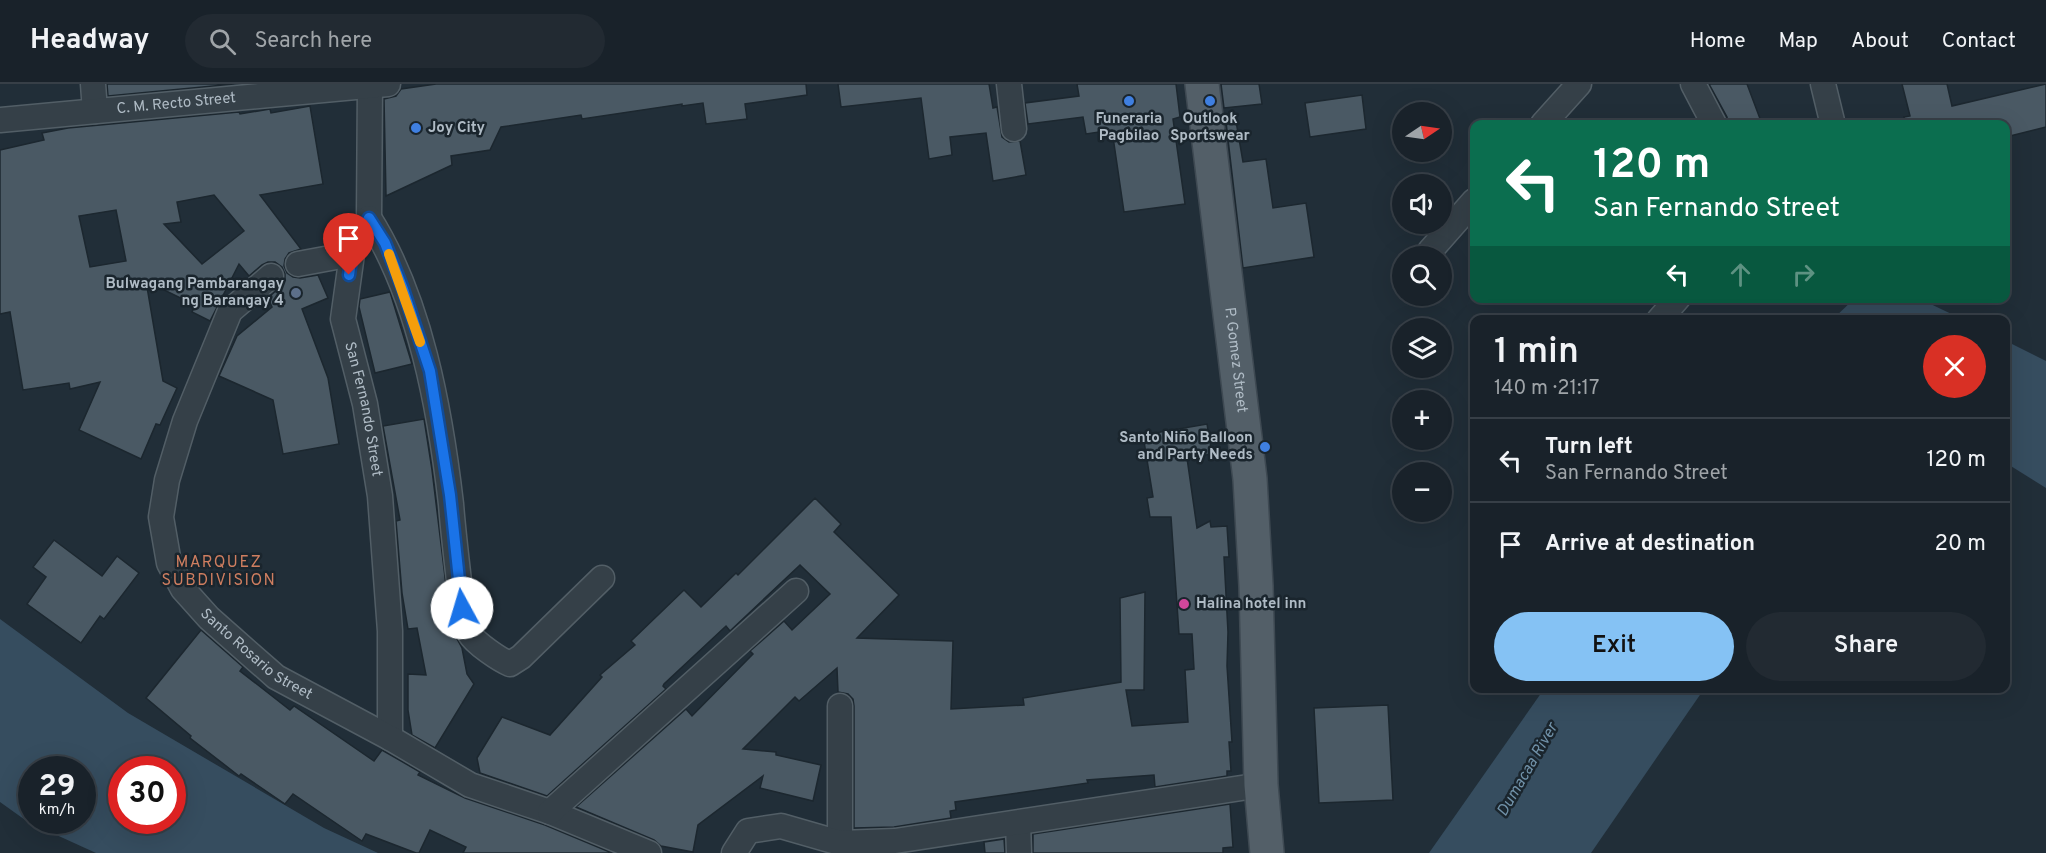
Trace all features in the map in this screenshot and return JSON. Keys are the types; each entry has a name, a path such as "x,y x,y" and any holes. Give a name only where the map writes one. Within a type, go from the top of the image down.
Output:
{"main road":[{"name":"P. Gomez Street","path":"1202,84 1250,479 1256,586 1262,785 1267,853"}],"street":[{"path":"93,84 95,111"},
{"path":"1009,84 1014,129"},
{"path":"1547,120 1579,84"},
{"path":"1693,84 1712,120"},
{"path":"1823,84 1832,120"},
{"name":"C. M. Recto Street","path":"0,120 376,85"},
{"name":"San Fernando Street","path":"376,85 369,218 352,254 343,319 365,404 380,496 390,631 390,738"},
{"path":"1435,246 1470,206"},
{"path":"369,218 385,243 430,371 450,495 462,608 470,635 500,660 510,664 521,657 602,578"},
{"path":"298,264 352,254"},
{"name":"Santo Rosario Street","path":"271,276 230,311 185,421 167,480 161,517 169,563 183,589 209,618 276,677 390,738 470,785 550,812 649,853"},
{"path":"1663,315 1674,303"},
{"path":"550,812 796,591"},
{"path":"840,706 840,843"},
{"path":"734,853 748,831 780,826 840,843 895,841 1262,785"},
{"path":"1018,823 1019,853"}],"water":[{"path":"1850,303 1928,303 1954,315 1837,315"},
{"path":"2010,343 2046,361 2046,488 2010,466"},
{"path":"0,619 128,713 324,828 378,853 96,853 54,834 96,834 96,756 18,756 18,815 0,802"},
{"name":"Dumacaa River","path":"1541,693 1701,693 1591,853 1429,853"}],"building":[{"path":"107,84 234,84 108,96"},
{"path":"436,84 806,84 807,95 745,104 747,119 706,124 703,103 582,119 581,115 501,127 490,150 451,156 452,165 386,196 384,99 396,96 401,89"},
{"path":"838,84 989,84 993,108 997,107 1002,137 1009,142 1020,141 1026,175 993,181 986,133 950,137 952,155 929,159 921,98 841,107"},
{"path":"1077,84 1176,84 1180,117 1173,119 1185,204 1124,212 1112,130 1086,134 1083,117 1028,124 1025,103 1079,96"},
{"path":"1221,84 1259,84 1262,104 1224,108"},
{"path":"1709,84 1747,84 1760,120 1727,120"},
{"path":"1902,84 1947,84 1952,106 2046,84 2046,127 2010,136 2010,120 1904,120 1904,117 1910,116"},
{"path":"1362,95 1366,129 1310,137 1305,103"},
{"path":"310,106 323,184 260,195 301,249 289,253 285,259 284,266 287,273 300,278 318,275 328,298 302,309 328,378 339,444 283,454 273,400 219,376 237,336 272,307 268,298 285,280 282,267 275,262 262,265 249,276 239,264 210,321 192,312 195,305 146,281 163,381 177,388 160,425 156,424 141,459 79,430 100,382 70,389 69,383 23,390 10,312 0,314 0,150 44,140 42,133 68,128 239,112 240,114 270,109 271,113","holes":["214,195 244,231 202,264 164,224 181,222 177,202","116,210 126,261 90,267 79,216"]},
{"path":"1236,121 1243,162 1266,159 1273,208 1306,203 1314,257 1243,268 1226,122"},
{"path":"390,292 412,364 375,373 359,307 360,299"},
{"path":"424,419 450,618 462,648 467,674 474,684 435,748 412,735 408,710 408,674 426,675 417,628 408,629 402,593 396,521 400,520 383,426"},
{"path":"1207,424 1212,454 1187,458 1197,528 1210,521 1211,527 1227,526 1229,557 1224,557 1232,742 1229,742 1231,771 1227,771 1227,776 1155,787 1154,775 1087,780 1088,783 955,802 956,810 950,811 951,818 894,827 854,828 854,706 853,699 848,694 838,692 837,668 799,701 795,697 743,749 776,752 776,755 821,765 813,801 760,788 763,776 698,825 693,852 661,846 654,840 576,807 686,709 692,716 753,654 750,651 784,621 792,630 830,594 800,565 730,631 726,626 664,684 666,689 547,796 480,773 477,758 502,717 550,735 602,677 600,675 635,645 631,641 684,590 701,607 736,573 738,575 815,498 841,524 834,532 899,595 857,638 953,641 951,709 1024,705 1023,698 1121,682 1120,598 1145,592 1144,690 1126,690 1132,726 1188,722 1185,670 1194,669 1192,634 1179,634 1171,517 1150,517 1147,498 1153,497 1143,435"},
{"path":"54,540 102,576 117,556 139,573 104,619 100,616 81,643 27,604 46,577 33,567"},
{"path":"201,630 243,667 240,671 290,710 294,706 374,761 382,750 420,772 418,775 465,798 545,825 612,853 463,853 466,847 430,830 419,853 416,853 366,834 362,841 293,794 285,804 241,774 239,776 190,738 191,736 146,698"},
{"path":"1388,705 1393,800 1319,803 1314,708"},
{"path":"1230,804 1233,847 1223,848 1223,853 1033,853 1033,834"},
{"path":"1004,839 1005,853 985,853 984,842"}],"slow traffic":[{"path":"389,254 420,342"}],"place":[{"name":"Funeraria Pagbilao","path":"1129,101"},
{"name":"Outlook Sportswear","path":"1210,101"},
{"name":"Joy City","path":"416,128"},
{"name":"Bulwagang Pambarangay ng Barangay 4","path":"296,293"},
{"name":"Santo Niño Balloon and Party Needs","path":"1265,447"},
{"name":"Halina hotel inn","path":"1184,604"}],"district":[{"name":"MARQUEZ SUBDIVISION","path":"219,572"}],"route":[{"path":"349,275 352,254 369,218 385,243 430,371 450,495 462,608"}]}
